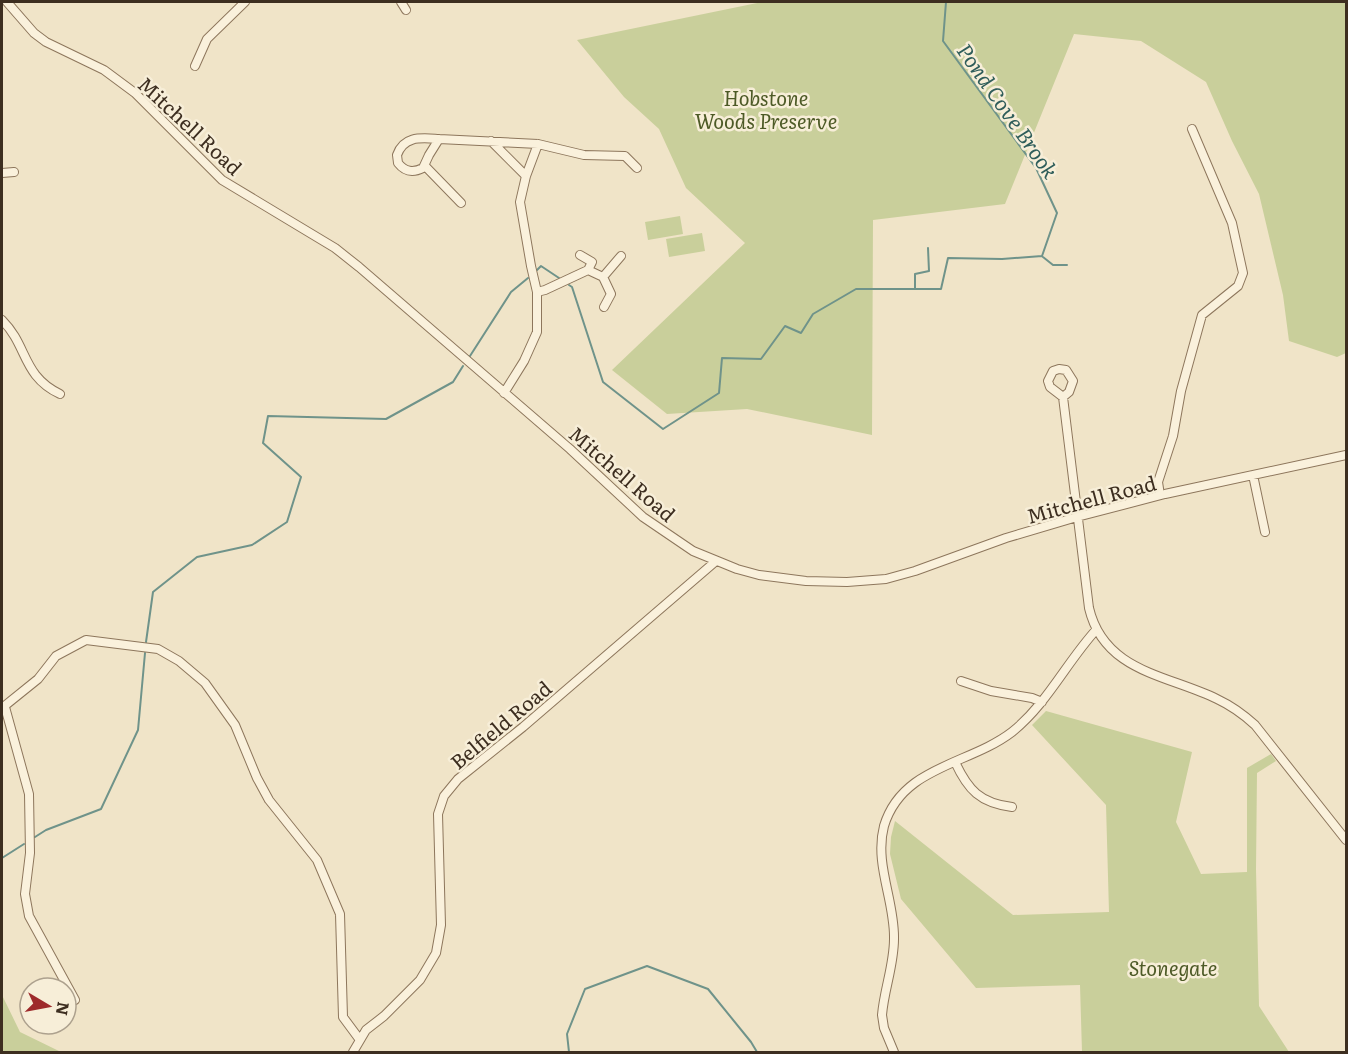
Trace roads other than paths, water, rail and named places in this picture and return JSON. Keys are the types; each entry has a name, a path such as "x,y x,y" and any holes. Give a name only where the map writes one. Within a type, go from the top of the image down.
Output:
{"street":[{"name":"Mitchell Road","path":"7,2 34,33 46,42 104,70 135,93 222,180 335,248 359,267 570,449 643,517 687,547 747,572 774,578 839,582 871,581 915,571 1006,538 1160,495 1347,455"},
{"path":"195,66 207,39 245,2"},
{"path":"401,2 406,10"},
{"path":"1160,495 1158,482 1173,436 1181,391 1202,315 1238,286 1243,273 1232,223 1191,129"},
{"path":"439,139 425,166 415,171 404,169 398,163 399,150 410,139 439,139 538,144 584,155 625,156 637,168"},
{"path":"491,141 526,176"},
{"path":"504,393 524,362 537,332 537,292 520,202 526,176 538,144"},
{"path":"425,166 460,203"},
{"path":"2,173 14,172"},
{"path":"537,292 588,270 592,262 580,255"},
{"path":"603,277 621,256"},
{"path":"588,270 603,277 611,294 604,307"},
{"path":"2,320 12,330 32,372 49,388 60,394"},
{"path":"1063,397 1089,608 1096,630 1110,649 1127,663 1217,699 1238,710 1255,725 1347,840"},
{"path":"1254,475 1265,532"},
{"name":"Belfield Road","path":"353,1053 366,1030 384,1016 420,980 436,953 441,925 438,814 444,796 458,779 523,727 716,561"},
{"path":"894,1053 882,1016 894,939 892,909 881,854 883,830 892,807 909,786 926,774 986,748 1010,733 1042,702 1096,630"},
{"path":"62,976 29,916 25,902 30,854 29,794 3,708 38,679 56,656 86,640 158,649 179,661 205,683 235,725 256,778 269,800 317,860 340,914 343,1017 360,1040"},
{"path":"961,681 991,691 1032,698 1042,702"},
{"path":"955,762 965,782 974,792 993,803 1012,807"}],"waterway":[{"name":"Pond Cove Brook","path":"569,285 572,287 603,382 663,429 719,393 722,358 761,359 785,326 801,333 813,314 856,289 941,289 948,258 1002,259 1042,256 1057,213 1036,168 943,41 946,2"},
{"path":"915,289 915,274 929,271 928,248"},
{"path":"1043,257 1053,265 1067,265"},
{"name":"Pond Cove Brook","path":"537,270 541,266 559,278"},
{"name":"Pond Cove Brook","path":"470,356 511,292 528,278"},
{"name":"Pond Cove Brook","path":"146,642 153,592 197,557 252,545 287,522 301,477 263,443 268,416 386,419 453,382 463,366"},
{"name":"Pond Cove Brook","path":"35,837 46,830 101,809 138,730 145,653"},
{"name":"Pond Cove Brook","path":"2,858 24,844"},
{"path":"569,1052 567,1034 585,989 647,966 708,989 757,1052"}],"park label":[{"name":"Hobstone Woods Preserve","path":"766,108"},
{"name":"Stonegate","path":"1173,967"}]}
